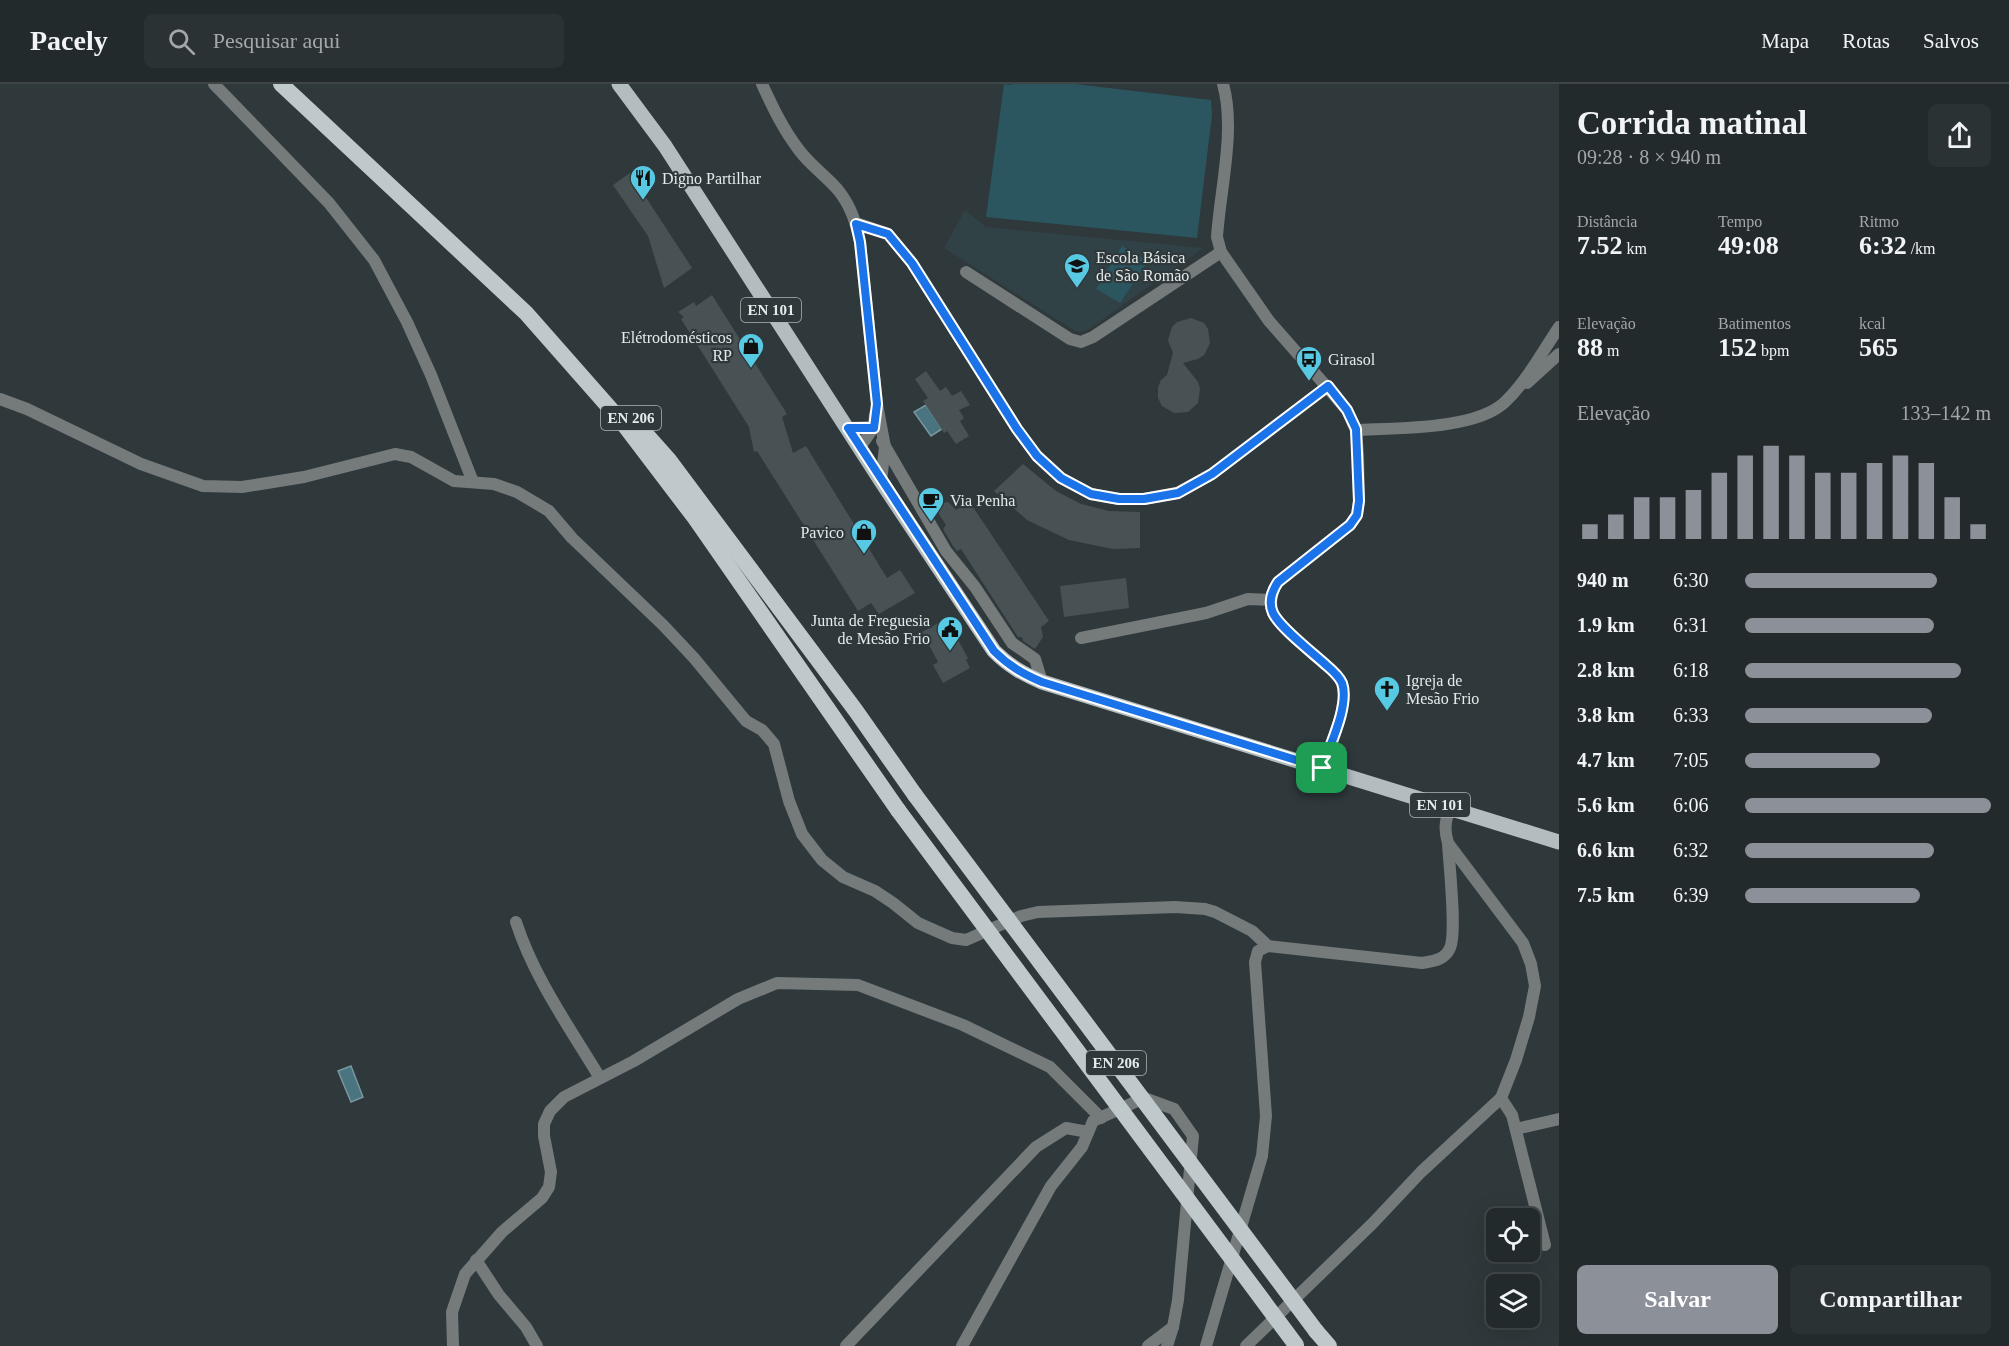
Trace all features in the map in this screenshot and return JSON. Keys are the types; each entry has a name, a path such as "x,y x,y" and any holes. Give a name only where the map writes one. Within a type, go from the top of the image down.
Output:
{"highway":[{"name":"EN 206","path":"281,84 526,313 622,422 695,518 898,810 1296,1346"},
{"name":"EN 206","path":"296,84 519,295 669,460 915,795 1329,1346"}],"main road":[{"name":"EN 101","path":"619,84 665,146 881,481 994,651 1008,664 1024,675 1042,682 1559,842"}],"street":[{"path":"214,84 329,203 374,260 407,322 431,375 473,482"},
{"path":"762,84 780,122 801,152 839,191 850,208 856,224 860,242 877,404 885,447 881,481"},
{"path":"1223,84 1228,107 1217,237 1221,252 1269,321 1347,410 1356,429 1359,501 1357,515 1350,525 1278,582 1272,591 1271,600 1273,612 1281,624 1335,673 1342,683 1344,703 1322,768"},
{"path":"856,224 888,234 912,263 1017,429 1037,456 1061,478 1091,494 1119,499 1144,499 1178,493 1212,474 1328,386"},
{"path":"966,272 1070,339 1081,342 1103,330 1221,252"},
{"path":"1504,403 1527,375 1559,327"},
{"path":"1356,429 1448,424 1478,418 1504,403 1559,354"},
{"path":"0,399 27,409 141,464 203,486 242,487 304,477 395,454 411,457 454,481 494,484 517,492 549,511 572,538 679,641 746,721 762,730 774,744 789,801 802,834 822,860 843,877 875,891 918,923 952,938 966,940 1021,916 1038,912 1175,907 1215,912 1252,931 1268,946"},
{"path":"860,447 874,428 877,404"},
{"path":"848,428 874,428"},
{"path":"874,428 946,551 975,586 1012,643 1035,659 1042,682"},
{"path":"1081,638 1206,613 1248,599 1271,600"},
{"path":"1206,1346 1262,1156 1266,1116 1255,962 1258,951 1268,946 1422,963 1440,960 1450,949 1453,933 1448,843 1445,833 1450,808"},
{"path":"1246,1346 1373,1223 1422,1172 1501,1098 1529,1017 1535,986 1531,964 1523,943 1448,843"},
{"path":"516,922 523,943 550,994 600,1078"},
{"path":"453,1346 452,1312 465,1274 502,1232 542,1198 549,1187 551,1172 544,1124 550,1111 564,1097 634,1061 738,999 777,983 858,985 963,1025 1050,1067 1101,1118"},
{"path":"962,1346 1051,1186 1082,1146 1093,1121 1144,1098 1174,1109 1193,1136 1178,1300 1167,1346"},
{"path":"1501,1098 1512,1116 1516,1129 1545,1245"},
{"path":"1516,1129 1559,1119"},
{"path":"846,1346 1036,1147 1066,1128 1088,1132"},
{"path":"476,1260 499,1295 526,1327 537,1346"},
{"path":"1148,1346 1173,1327"}],"shaded area":[{"path":"1004,84 1075,84 1211,100 1212,115 1197,238 986,217"},
{"name":"Escola Básica de São Romão","path":"965,210 986,227 1203,248 1089,329 1080,332 944,248"},
{"path":"1122,246 1148,261 1120,303 1096,289"},
{"path":"926,405 942,429 931,436 914,412"},
{"path":"351,1066 363,1097 351,1102 338,1071"}],"building":[{"path":"630,173 692,268 664,288 648,236 613,185"},
{"path":"712,295 787,414 782,417 793,453 806,446 887,578 900,570 915,593 879,614 871,603 858,611 757,451 754,452 749,427 681,319 684,317 678,312 694,302 696,306"},
{"path":"1191,318 1204,323 1208,329 1210,343 1204,355 1183,363 1198,382 1200,389 1198,403 1188,412 1174,413 1162,406 1158,398 1158,387 1167,375 1173,353 1168,340 1172,327 1177,322"},
{"path":"926,371 940,391 946,387 952,396 961,391 970,405 959,410 964,418 960,421 969,436 956,444 947,431 944,433 923,401 928,398 915,379"},
{"path":"1023,464 1056,491 1081,504 1109,511 1140,512 1140,548 1113,549 1069,540 1027,520 994,491"},
{"path":"969,501 1049,621 1041,627 1043,637 1035,649 1023,641 1022,637 1018,637 961,549 957,551 953,546 943,529 946,525 933,505 948,502 956,510"},
{"path":"1126,578 1129,608 1064,617 1060,586"},
{"name":"Junta de Freguesia de Mesão Frio","path":"940,622 945,630 950,628 958,640 968,658 966,660 970,668 943,683 933,665 938,662 922,632"}],"place":[{"name":"Digno Partilhar","path":"643,201"},
{"name":"Escola Básica de São Romão","path":"1077,289"},
{"name":"Elétrodomésticos RP","path":"751,369"},
{"name":"Girasol","path":"1309,382"},
{"name":"Via Penha","path":"931,523"},
{"name":"Pavico","path":"864,555"},
{"name":"Junta de Freguesia de Mesão Frio","path":"950,652"},
{"name":"Igreja de Mesão Frio","path":"1387,712"}],"route":[{"path":"856,224 888,234 912,263 1017,429 1037,456 1061,478 1091,494 1119,499 1144,499 1178,493 1212,474 1328,386 1347,410 1356,429 1359,501 1357,515 1350,525 1278,582 1272,591 1271,600 1273,612 1281,624 1335,673 1342,683 1344,703 1322,768 1042,682 1024,675 994,651 848,428 874,428 877,404 860,242 856,224"}]}
